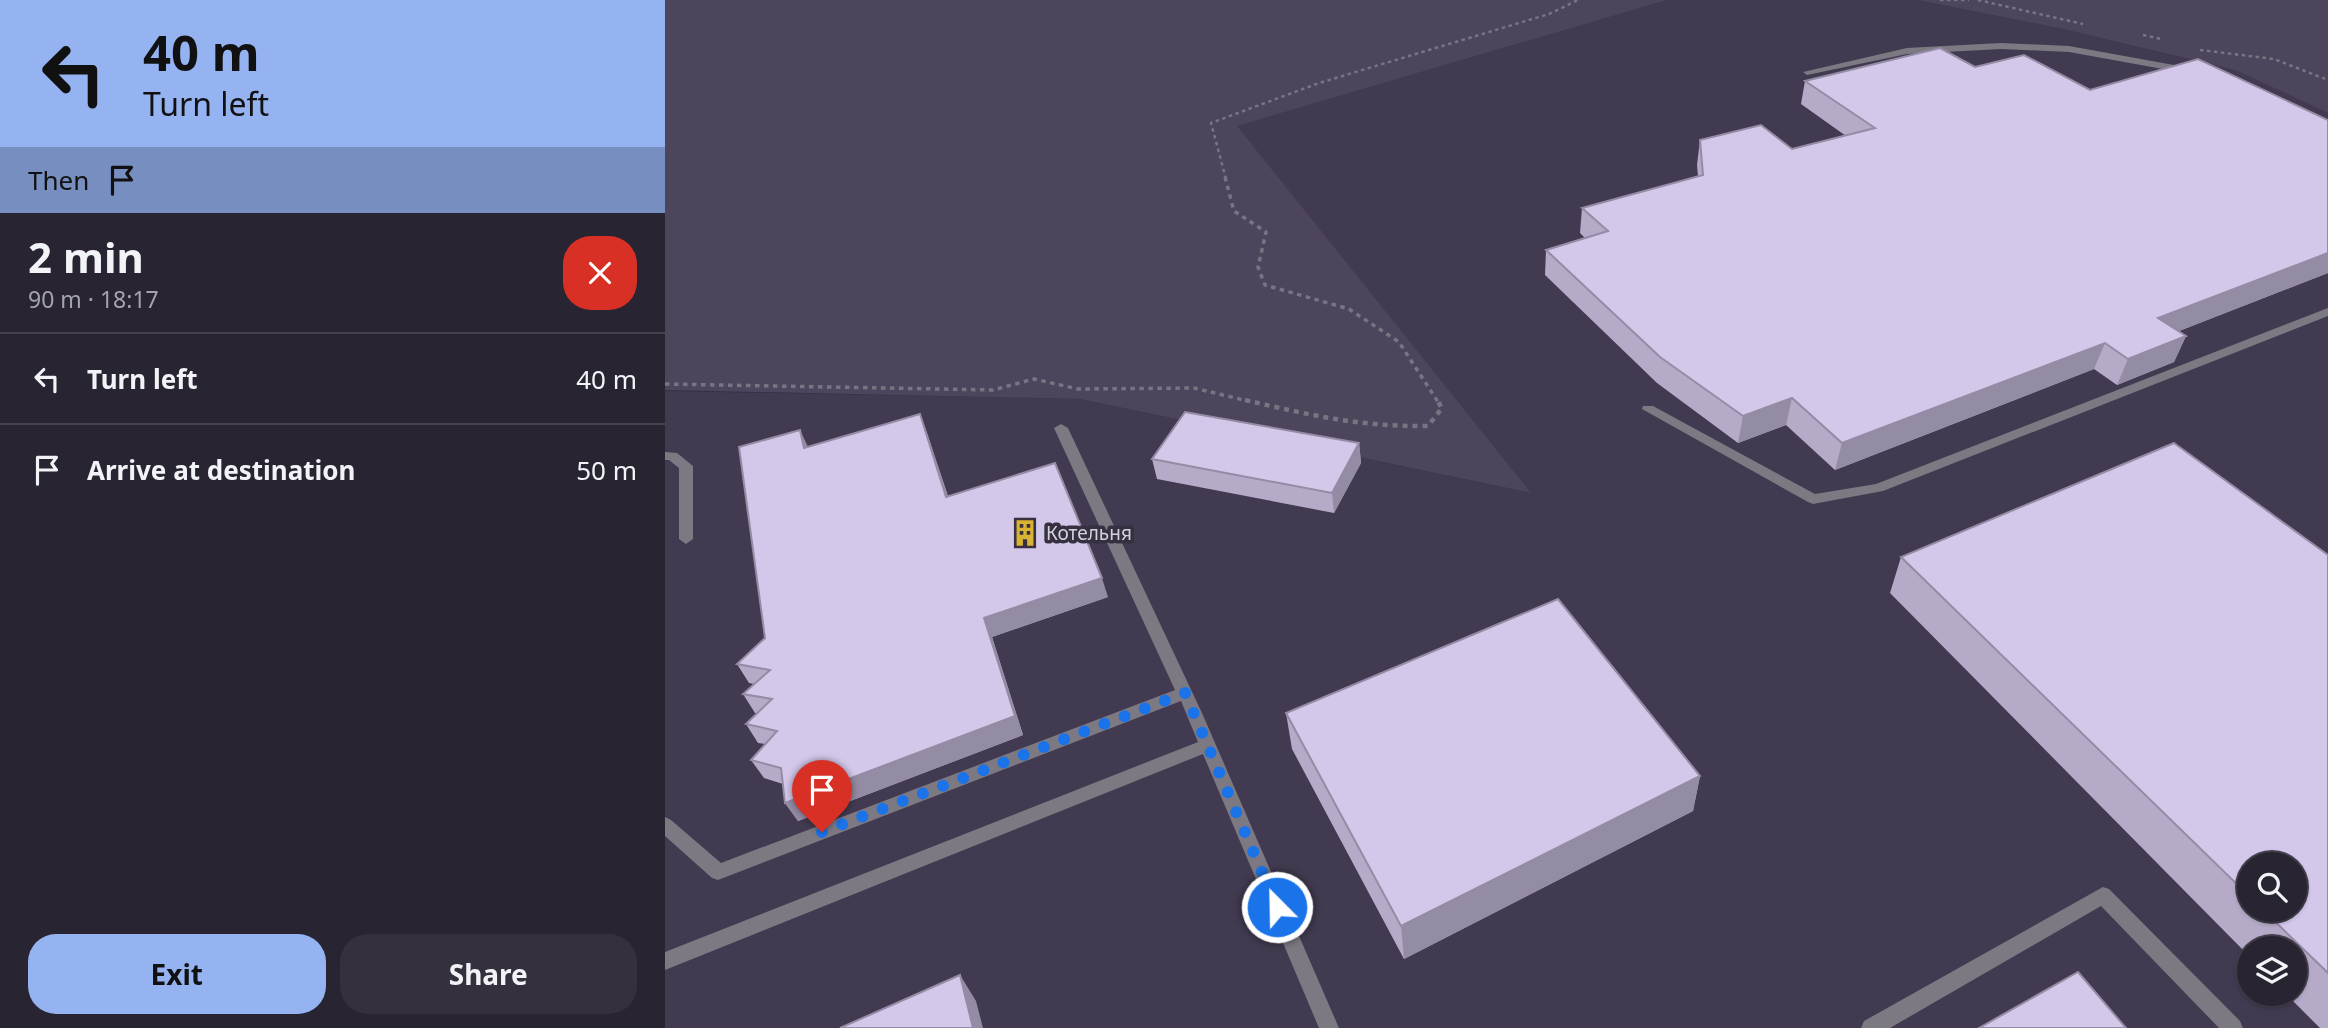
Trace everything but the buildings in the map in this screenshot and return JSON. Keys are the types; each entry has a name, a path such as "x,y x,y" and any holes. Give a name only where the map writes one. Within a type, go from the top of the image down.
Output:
{"lane":[{"path":"1807,72 1907,51 2001,46 2069,49 2200,73"},
{"path":"1648,409 1813,499 1878,488 2328,312"},
{"path":"1061,428 1185,693 1329,1028"},
{"path":"665,456 672,457 686,466 686,539"},
{"path":"665,825 718,872 1185,693"},
{"path":"665,961 1208,745"},
{"path":"1871,1028 2103,895 2232,1028"}],"path":[{"path":"665,384 993,390 1034,379 1078,389 1194,387 1338,422 1379,427 1428,426 1442,408 1399,342 1349,309 1265,285 1258,267 1266,232 1234,211 1211,123 1319,83 1549,14 1578,0"},
{"path":"1940,0 1969,0"}],"shaded area":[{"path":"665,0 1667,0 1237,126 1531,493 1080,399 665,390"},
{"path":"1667,0 1917,0 2063,29 2235,70 2328,113 2328,1028 665,1028 665,391 1080,399 1530,493 1236,126"},
{"path":"1917,0 2328,0 2328,113 2235,70 2063,29"}],"place":[{"name":"Котельня","path":"1025,533"}],"route":[{"path":"822,832 1185,693 1277,907"}]}
